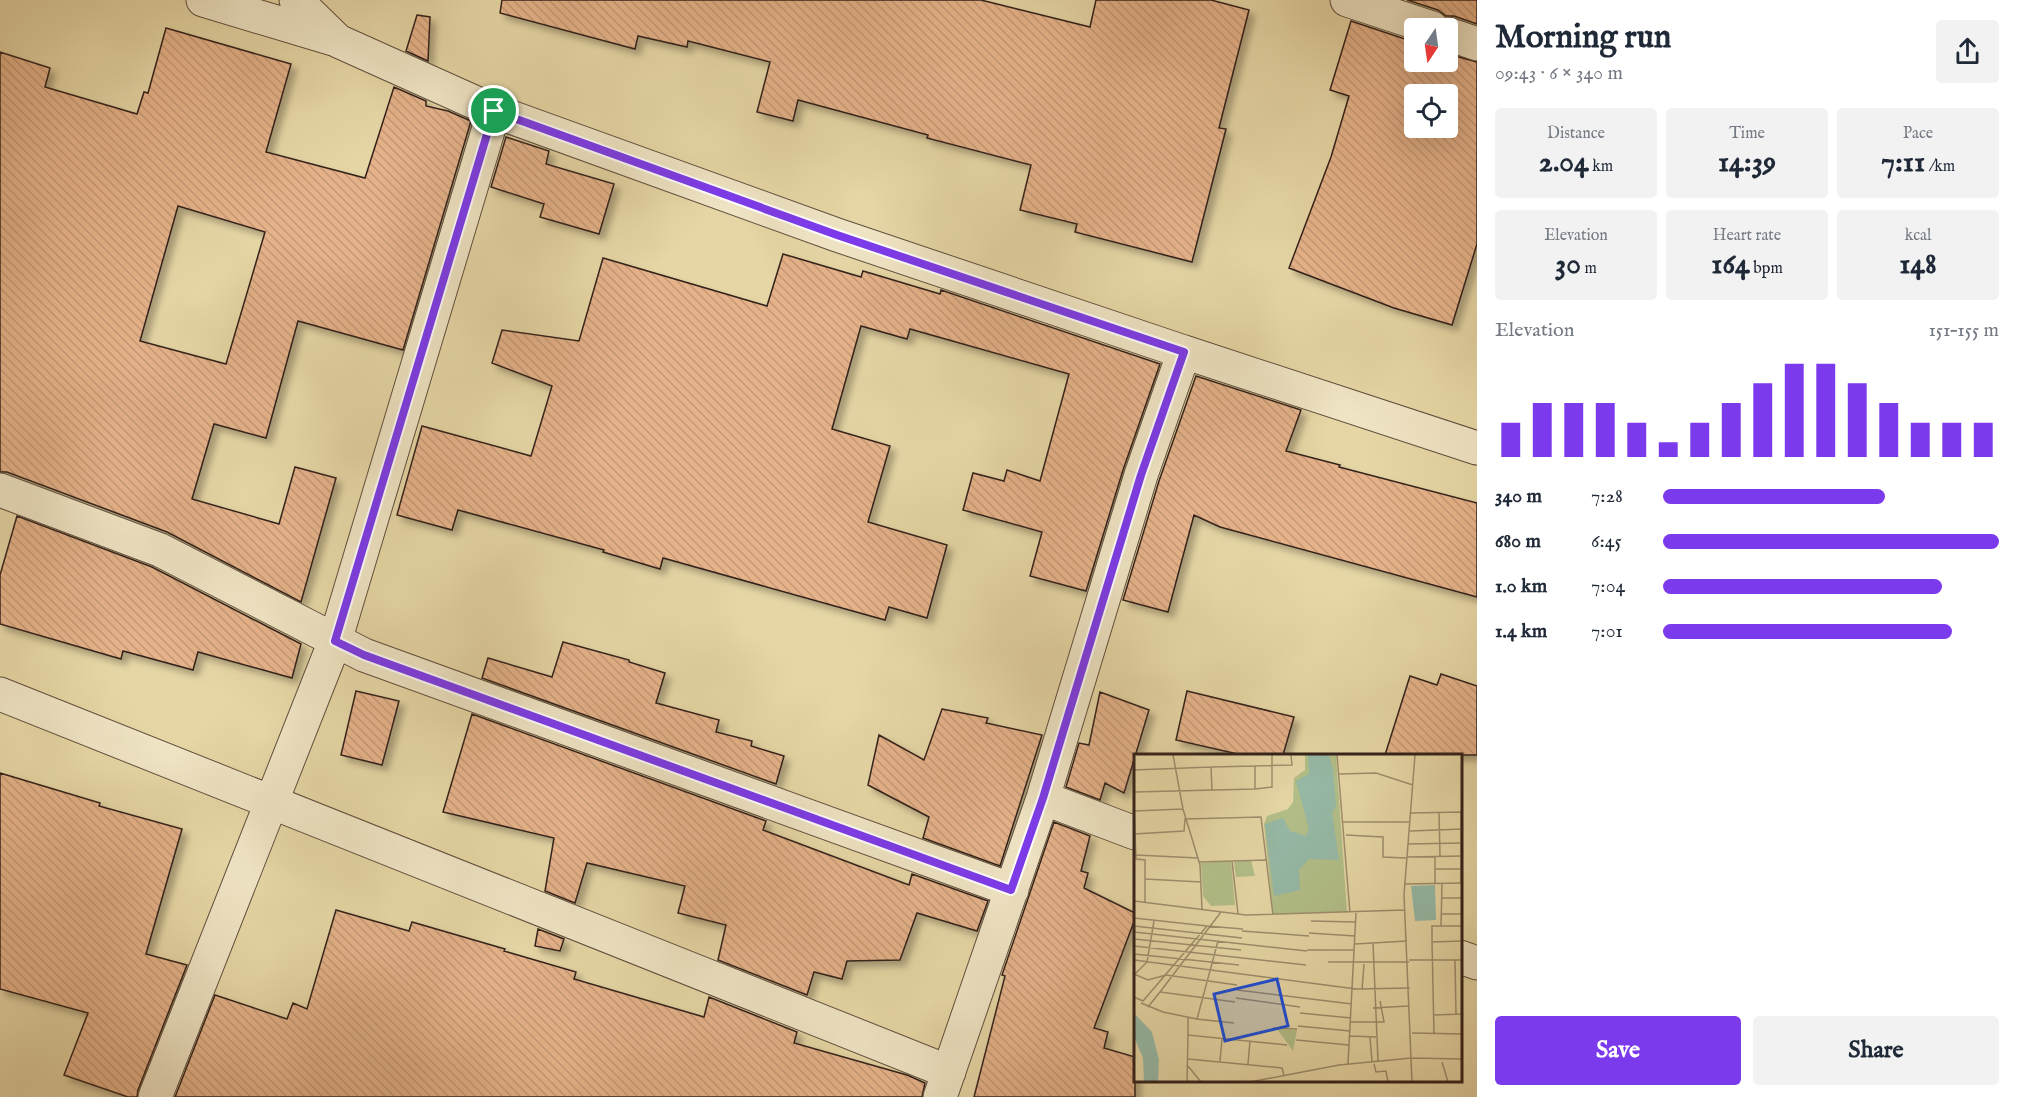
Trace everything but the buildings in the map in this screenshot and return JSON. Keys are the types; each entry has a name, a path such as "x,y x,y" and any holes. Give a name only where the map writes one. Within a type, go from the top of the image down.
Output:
{"street":[{"path":"203,0 338,41 494,111 837,235 1477,448"},
{"path":"296,0 338,41"},
{"path":"1347,0 1404,19"},
{"path":"1458,37 1477,44"},
{"path":"155,1097 335,641 494,111"},
{"path":"0,694 271,802 945,1084 1043,798 1141,475 1184,352"},
{"path":"0,490 160,550 364,655 1011,890"},
{"path":"1043,798 1134,833"},
{"path":"1462,957 1477,963"}],"route":[{"path":"494,111 837,235 1184,352 1141,475 1043,798 1011,890 364,655 335,641 494,111"}]}
